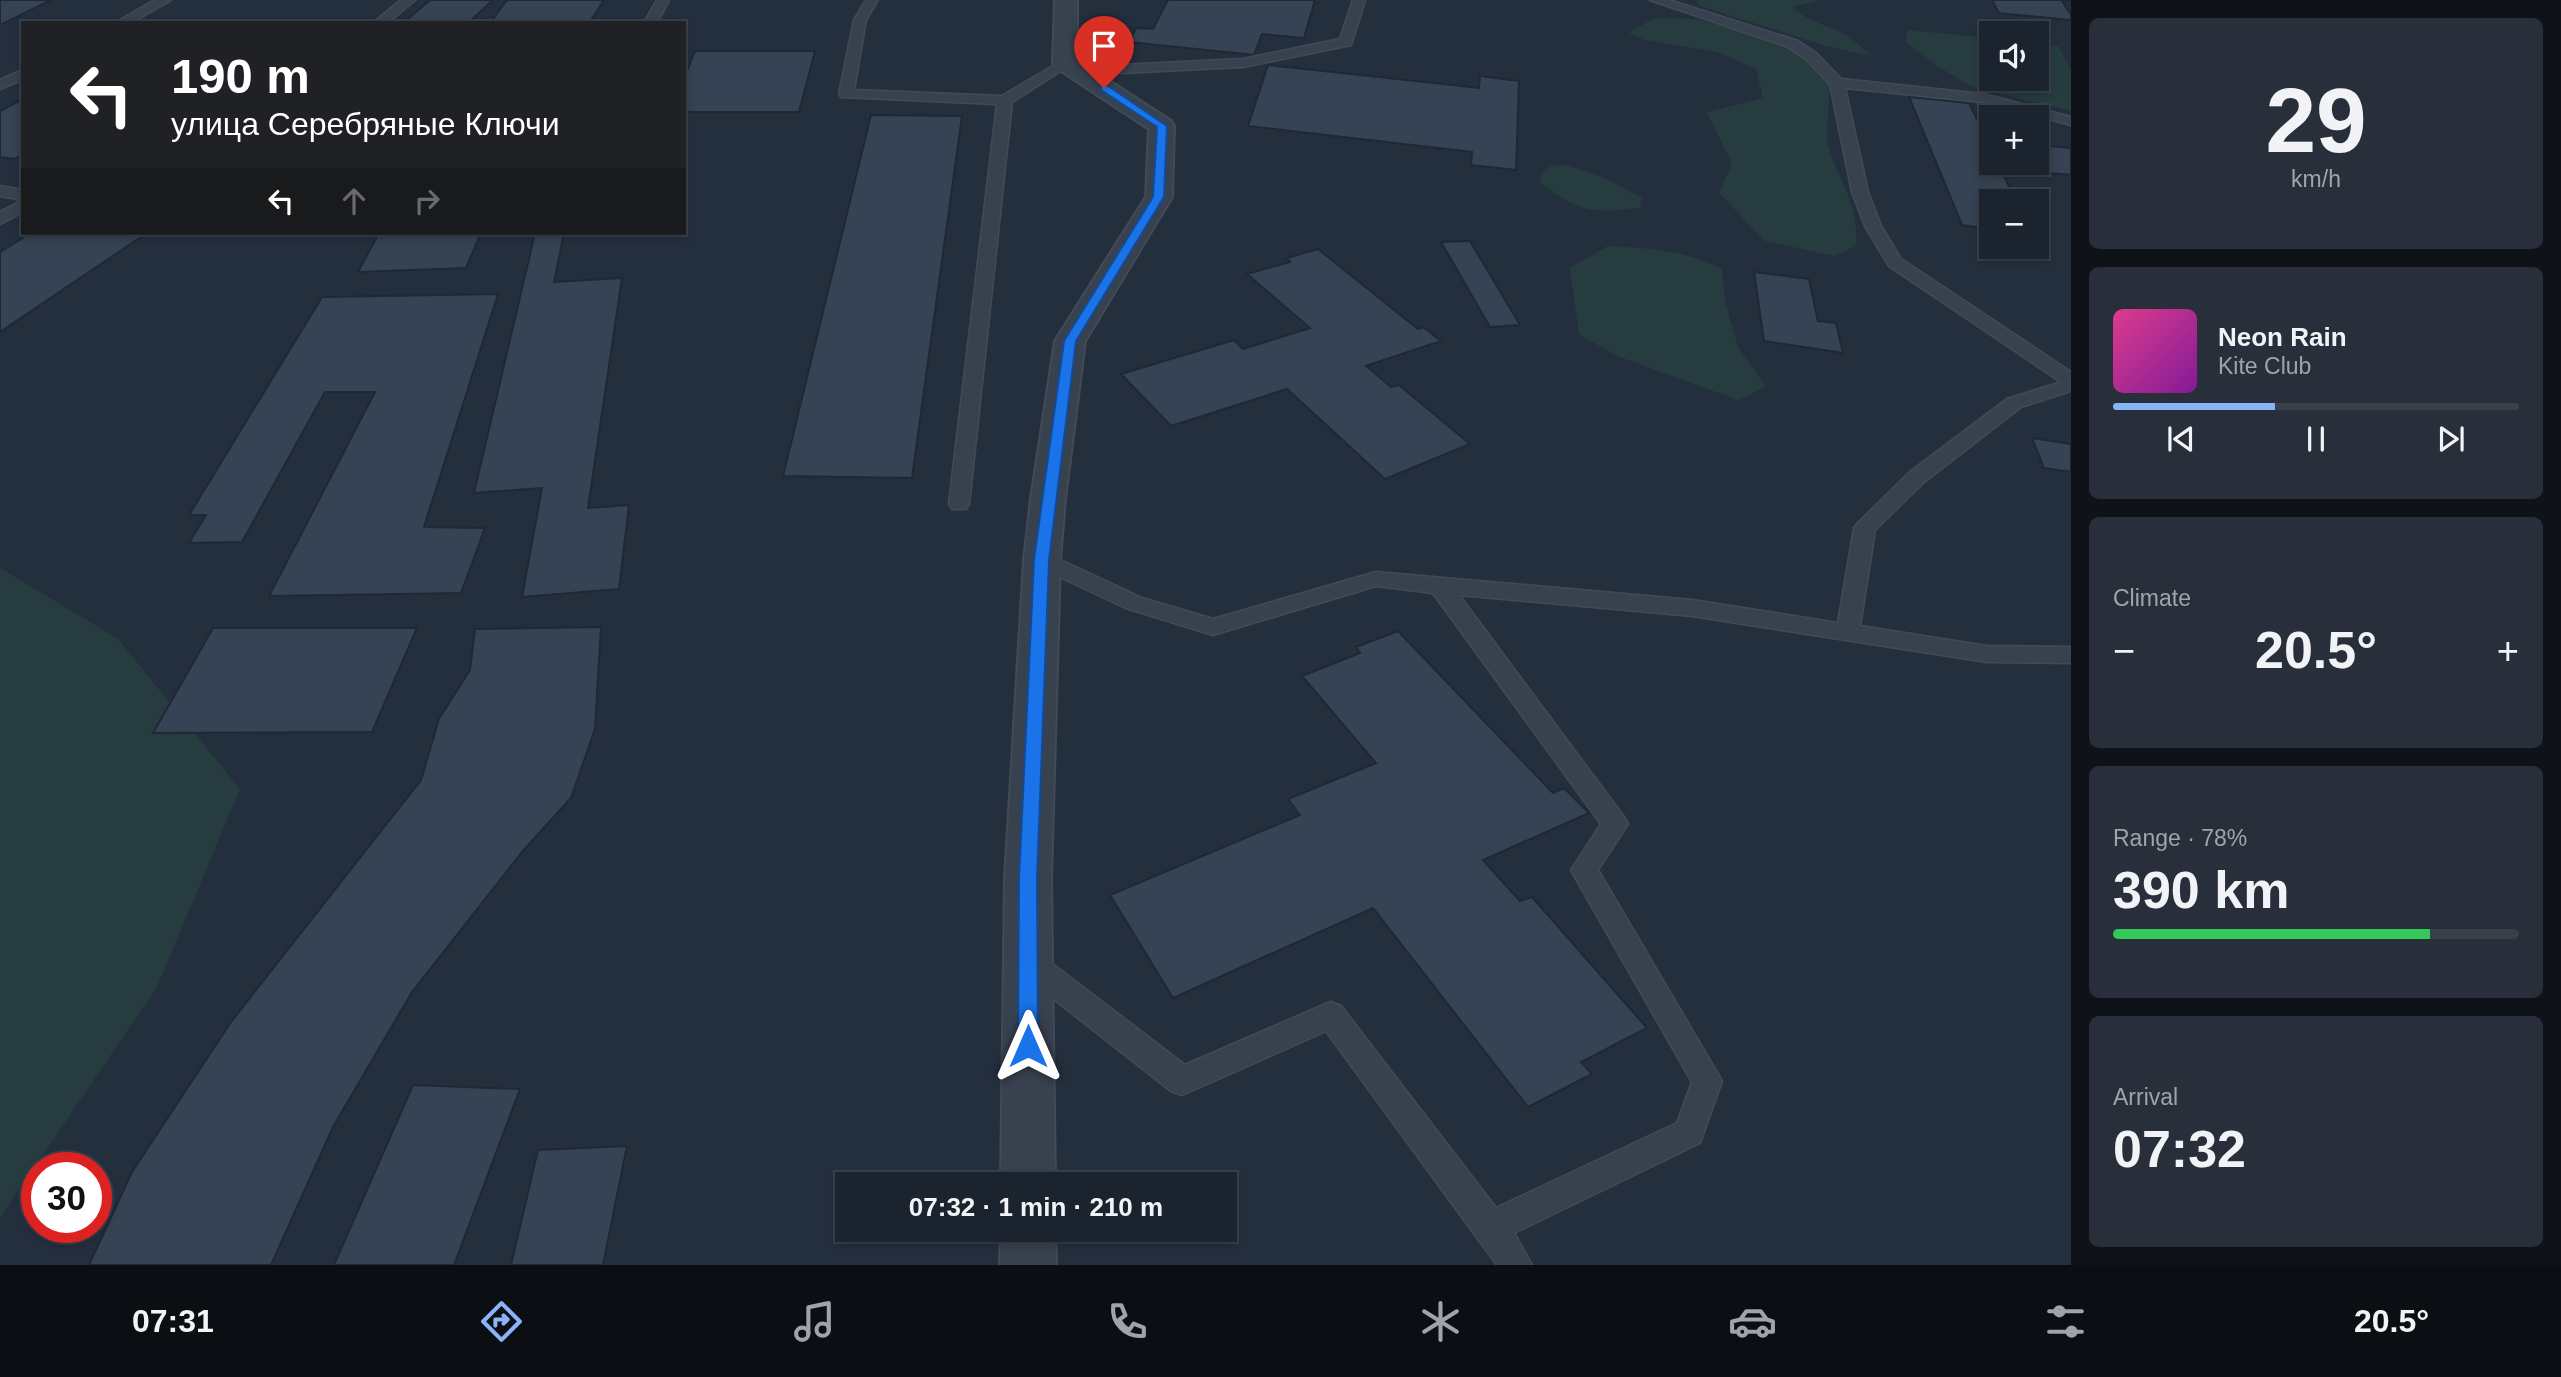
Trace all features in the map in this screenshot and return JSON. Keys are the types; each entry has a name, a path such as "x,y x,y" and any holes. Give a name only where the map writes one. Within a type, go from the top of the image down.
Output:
{"street":[{"path":"1028,1172 1028,879 1042,560 1070,341 1159,197 1162,126 1065,63 1066,0"},
{"path":"1028,1242 1028,1265"}],"lane":[{"path":"125,21 165,0"},
{"path":"382,21 409,0"},
{"path":"651,21 663,0"},
{"path":"872,0 860,19 846,94 1006,100 1065,63 1121,69 1243,63 1346,42 1359,0"},
{"path":"1656,0 1793,44 1812,57 1837,83 1860,192 1873,226 1895,262 2071,382"},
{"path":"0,85 21,75"},
{"path":"1837,83 1983,98 2071,121"},
{"path":"959,504 1006,100"},
{"path":"0,191 21,195"},
{"path":"0,219 21,206"},
{"path":"1848,632 1865,528 1917,477 2014,403 2071,382"},
{"path":"1042,560 1133,603 1213,627 1376,579 1692,608 1987,654 2071,655"},
{"path":"1440,586 1615,824 1584,870 1707,1081 1689,1133 1491,1227"},
{"path":"1028,962 1182,1081 1331,1016 1491,1227 1516,1265"}],"green space":[{"path":"1696,0 1821,0 1792,7 1807,18 1847,35 1872,56 1826,46 1700,6"},
{"path":"1654,18 1697,19 1751,34 1791,49 1831,80 1827,141 1852,206 1856,246 1834,256 1765,241 1719,193 1732,164 1707,112 1763,98 1756,69 1717,52 1644,40 1629,33"},
{"path":"1907,30 1979,37 1979,88 1937,66 1906,42"},
{"path":"2049,45 2058,46 2071,71 2071,111 1989,91 2049,91"},
{"path":"1567,165 1602,177 1642,198 1640,208 1588,209 1567,201 1541,184 1540,175 1551,166"},
{"path":"1608,246 1680,254 1722,269 1725,301 1738,347 1766,387 1738,400 1617,356 1579,334 1570,268"},
{"path":"0,568 118,639 240,789 157,987 45,1152 21,1152 21,1187 0,1218"}],"building":[{"path":"0,0 51,0 0,25"},
{"path":"430,0 493,0 470,21 405,21"},
{"path":"507,0 604,0 590,21 491,21"},
{"path":"1168,0 1315,0 1304,38 1262,34 1254,55 1129,42 1136,28 1153,29"},
{"path":"1992,0 2071,0 2062,1 2071,15 2071,20 1999,13"},
{"path":"695,51 815,51 799,112 686,112 686,74"},
{"path":"1268,65 1479,88 1480,76 1519,81 1516,170 1471,165 1472,152 1248,126"},
{"path":"1909,97 1969,103 1979,123 1979,175 2003,175 2010,189 1979,189 1979,227 1962,225"},
{"path":"21,100 21,155 14,159 0,157 0,111"},
{"path":"871,115 962,116 912,478 783,476"},
{"path":"2049,146 2071,148 2071,175 2049,173"},
{"path":"28,235 144,235 0,332 0,252"},
{"path":"378,235 480,235 466,268 358,272"},
{"path":"535,235 564,235 554,282 622,278 588,508 629,505 619,589 522,597 542,488 474,493"},
{"path":"1470,241 1520,325 1490,327 1441,242"},
{"path":"1318,249 1418,329 1423,327 1441,341 1366,366 1391,387 1399,385 1470,444 1385,479 1287,389 1171,426 1121,374 1234,340 1243,349 1310,328 1247,274 1290,262 1287,258"},
{"path":"1754,272 1809,279 1818,321 1836,323 1843,353 1764,341"},
{"path":"498,294 424,527 485,528 461,593 269,596 375,392 325,392 242,542 189,543 206,515 189,515 322,297"},
{"path":"2032,438 2071,444 2071,472 2044,468"},
{"path":"601,627 595,729 571,798 522,852 412,992 333,1127 271,1265 89,1265 99,1243 112,1243 112,1215 132,1172 231,1022 421,780 439,719 470,670 475,629"},
{"path":"213,628 417,628 372,732 153,733"},
{"path":"1398,631 1553,793 1564,788 1589,813 1483,860 1520,901 1532,897 1647,1028 1581,1062 1592,1074 1528,1107 1373,908 1173,998 1110,895 1300,815 1288,799 1376,763 1302,676 1360,653 1356,647"},
{"path":"413,1085 520,1089 454,1265 334,1265"},
{"path":"627,1146 603,1265 511,1265 538,1150"}],"route":[{"path":"1028,1046 1028,879 1042,560 1070,341 1159,197 1162,126 1104,88"}]}
